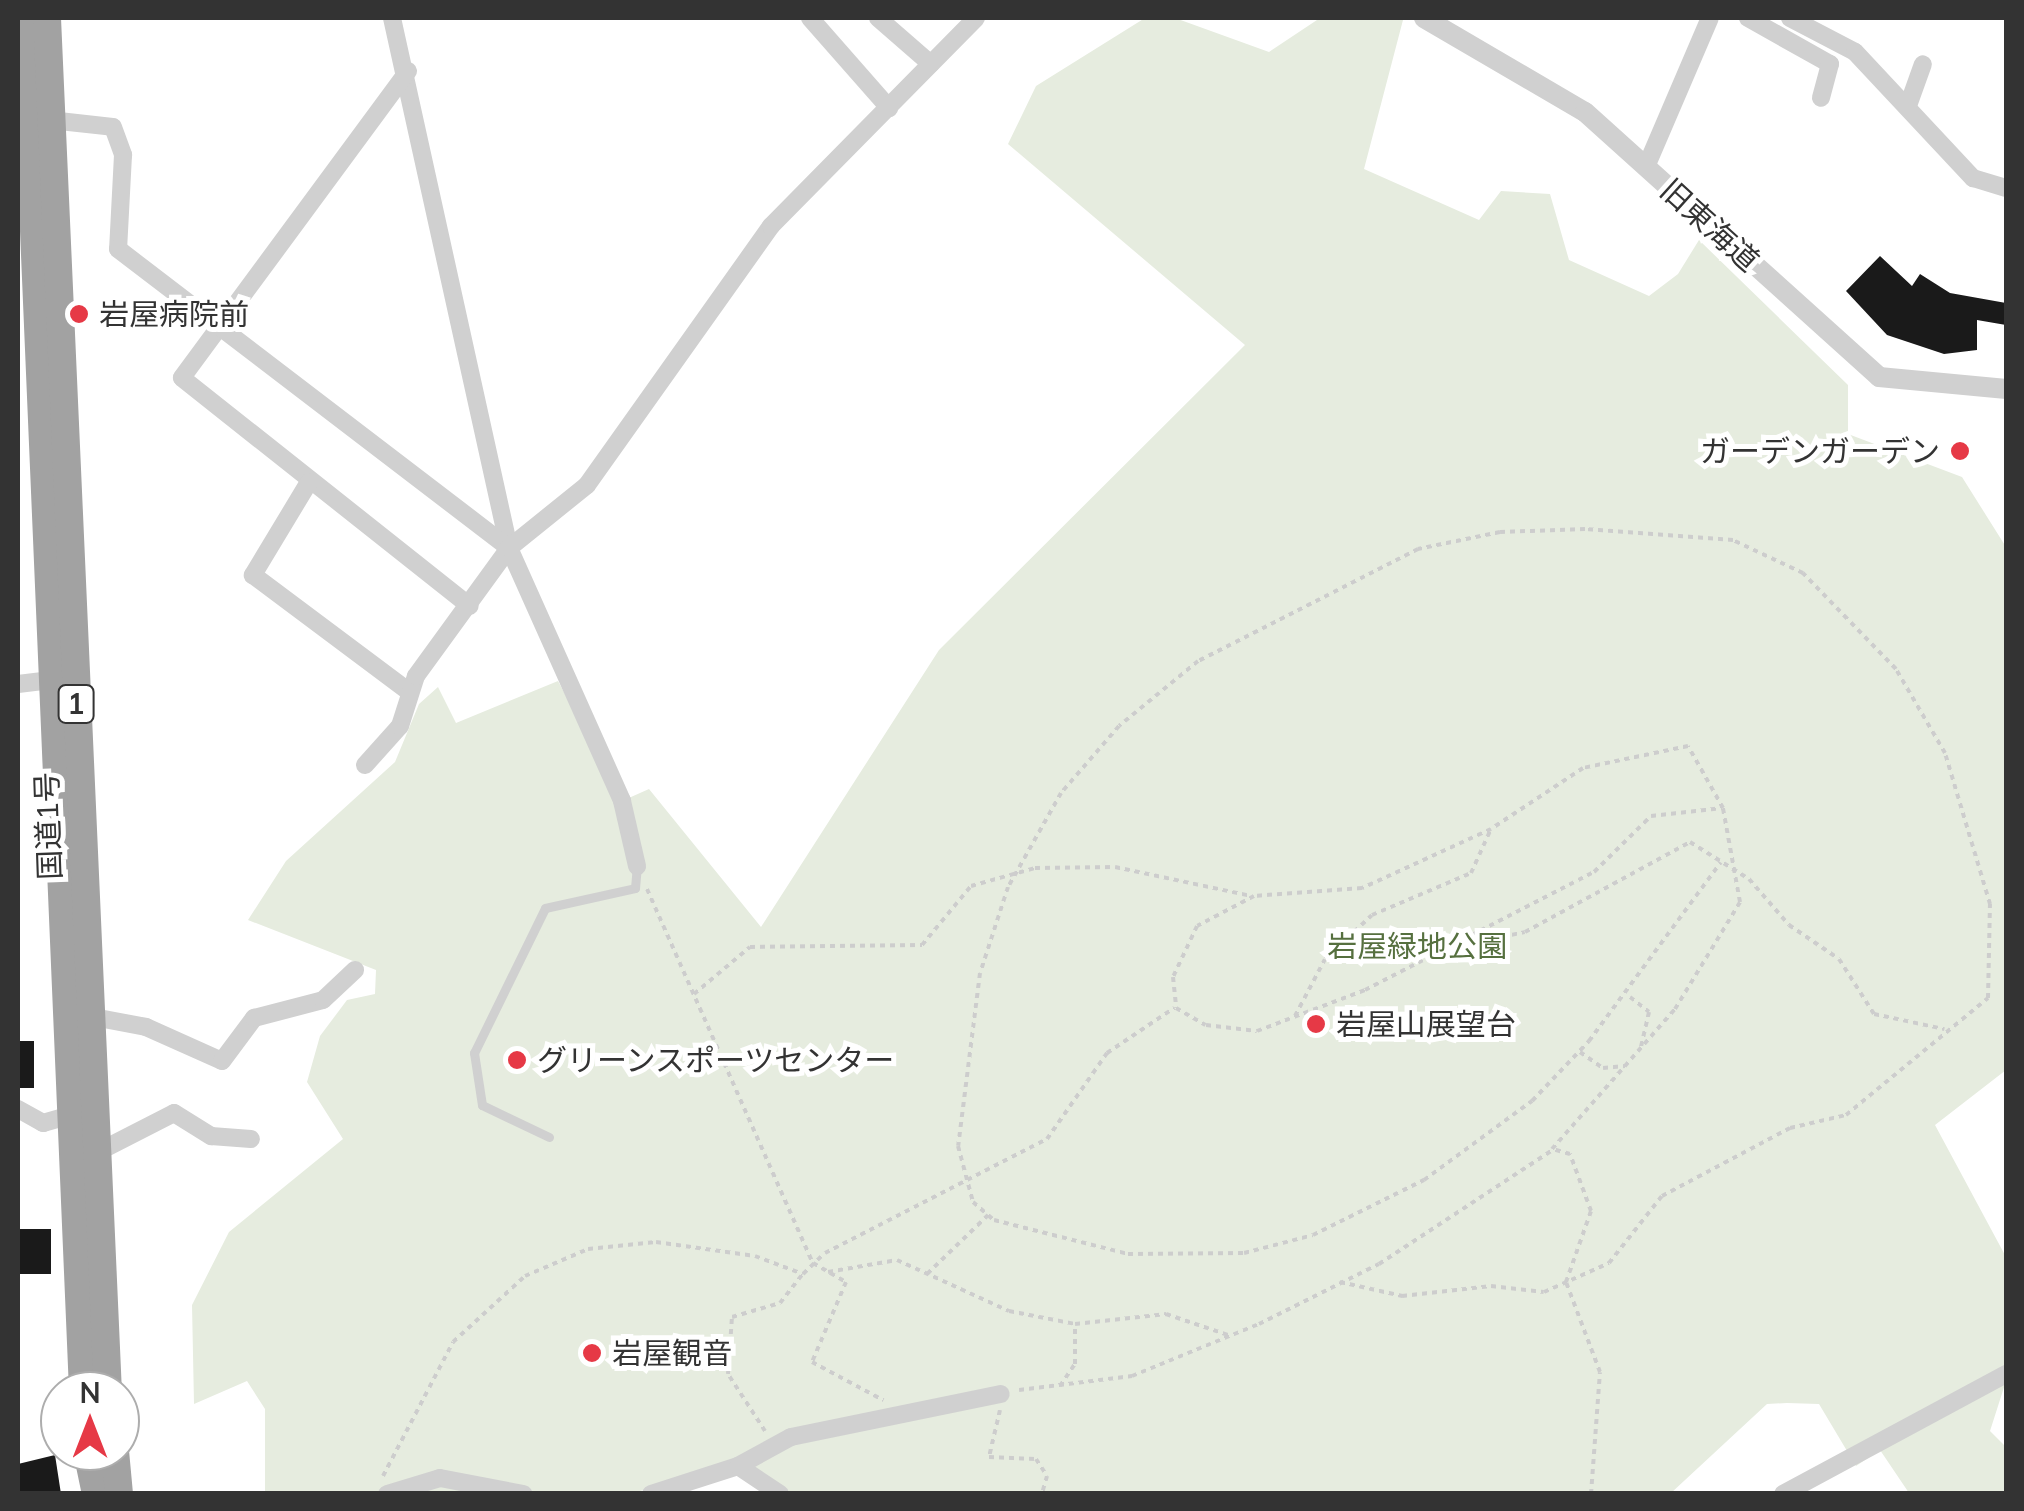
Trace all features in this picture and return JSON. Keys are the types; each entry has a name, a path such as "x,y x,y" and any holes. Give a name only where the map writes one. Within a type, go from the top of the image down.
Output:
{"highway":[{"name":"国道1号","path":"25,18 107,1371"},
{"name":"国道1号","path":"47,18 32,118 51,680 83,1371"}],"street":[{"path":"392,18 408,71 510,548 622,801 637,866"},
{"path":"810,18 889,108"},
{"path":"878,18 931,64"},
{"name":"旧東海道","path":"1424,18 1586,112 1879,377 2006,389"},
{"path":"1646,166 1708,22 1688,18"},
{"path":"1748,18 1830,64 1821,98"},
{"path":"1790,18 1855,52 1910,103 1972,178 2006,188"},
{"path":"365,765 400,726 407,690 510,548 587,485 770,226 889,108 968,20"},
{"path":"1910,103 1923,64"},
{"path":"408,71 220,329 185,387 470,606"},
{"path":"32,118 113,127 123,155 118,249 510,548"},
{"path":"309,482 253,575 407,690"},
{"path":"18,684 51,680"},
{"path":"88,1016 146,1027 222,1061 254,1018 324,1000 355,970"},
{"path":"18,1109 43,1122 71,1115"},
{"path":"94,1154 174,1113 212,1136 250,1139"},
{"path":"1783,1494 2006,1374"},
{"path":"651,1494 738,1466 769,1445 1001,1394"},
{"path":"738,1466 780,1494"},
{"path":"387,1494 440,1478 522,1494"}],"lane":[{"path":"550,1137 482,1106 474,1052 524,934 545,908 635,888 637,866"}],"path":[{"path":"1340,1282 1402,1296 1491,1286 1544,1292 1609,1262 1662,1196 1790,1128 1846,1115 1945,1029 1995,984 1976,834 1946,753 1896,669 1846,612 1803,573 1733,540 1500,532 1418,549 1309,599 1198,661 1119,726 1061,793 1014,874 980,973 958,1091 967,1180 988,1215 1128,1254 1214,1256 1313,1235 1424,1180 1532,1101 1579,1052 1630,997 1721,862"},
{"path":"694,994 750,947 922,945 971,886 1014,874 1115,867 1254,896 1362,888 1492,829 1583,768 1688,746 1723,808 1740,873 1740,902 1641,1048 1552,1149 1464,1213 1340,1282 1232,1336 1132,1376 1001,1394 988,1456 1036,1459 1047,1476 1042,1494"},
{"path":"1176,1008 1206,1026 1257,1030 1294,1017 1454,947 1594,872 1650,816 1723,808"},
{"path":"1294,1017 1325,959 1372,915 1471,874 1492,829"},
{"path":"1454,947 1526,932 1680,842 1740,873 1839,959 1874,1014 1945,1029"},
{"path":"637,866 813,1264 846,1282 812,1362 888,1403 864,1422"},
{"path":"1176,1008 1173,977 1198,926 1254,896"},
{"path":"1630,997 1649,1012 1641,1048"},
{"path":"769,1445 728,1374 732,1318 780,1304 813,1264 1047,1139 1107,1053 1176,1008"},
{"path":"1579,1052 1603,1068 1625,1066"},
{"path":"1552,1149 1570,1154 1591,1211 1566,1282 1600,1372 1591,1494"},
{"path":"1552,1149 1574,1152"},
{"path":"927,1274 988,1215"},
{"path":"374,1494 453,1342 525,1276 588,1249 656,1242 755,1256 803,1274"},
{"path":"828,1272 897,1260 1009,1311 1076,1324 1166,1314 1232,1336"},
{"path":"1060,1386 1076,1364 1076,1324"}],"green space":[{"name":"岩屋緑地公園","path":"1145,18 1175,18 1269,52 1320,18 1403,20 1364,169 1479,220 1501,191 1550,194 1569,260 1649,296 1678,274 1699,240 1848,385 1848,434 1962,477 2006,547 2006,1070 1935,1125 2006,1257 2006,1381 1990,1431 2006,1447 2006,1493 1909,1493 1880,1450 1856,1466 1819,1404 1787,1403 1767,1404 1671,1493 774,1494 738,1466 632,1493 265,1493 265,1409 247,1381 194,1404 192,1305 229,1232 343,1139 307,1082 320,1036 347,1000 375,994 376,970 248,920 286,861 395,762 419,704 438,687 456,723 558,681 622,801 649,789 761,927 939,650 1245,345 1008,144 1036,86"}],"building":[{"path":"1880,256 1912,286 1920,274 1950,293 2006,303 2006,325 1977,320 1977,350 1944,354 1887,335 1846,291"},
{"path":"18,1041 34,1041 34,1088 18,1088"},
{"path":"18,1229 51,1229 51,1274 18,1274"},
{"path":"40,1459 40,1471 57,1471 61,1494 18,1494 18,1464"}],"place":[{"name":"岩屋病院前","path":"79,314"},
{"name":"ガーデンガーデン","path":"1960,451"},
{"name":"岩屋山展望台","path":"1316,1024"},
{"name":"グリーンスポーツセンター","path":"517,1060"},
{"name":"岩屋観音","path":"592,1353"}]}
